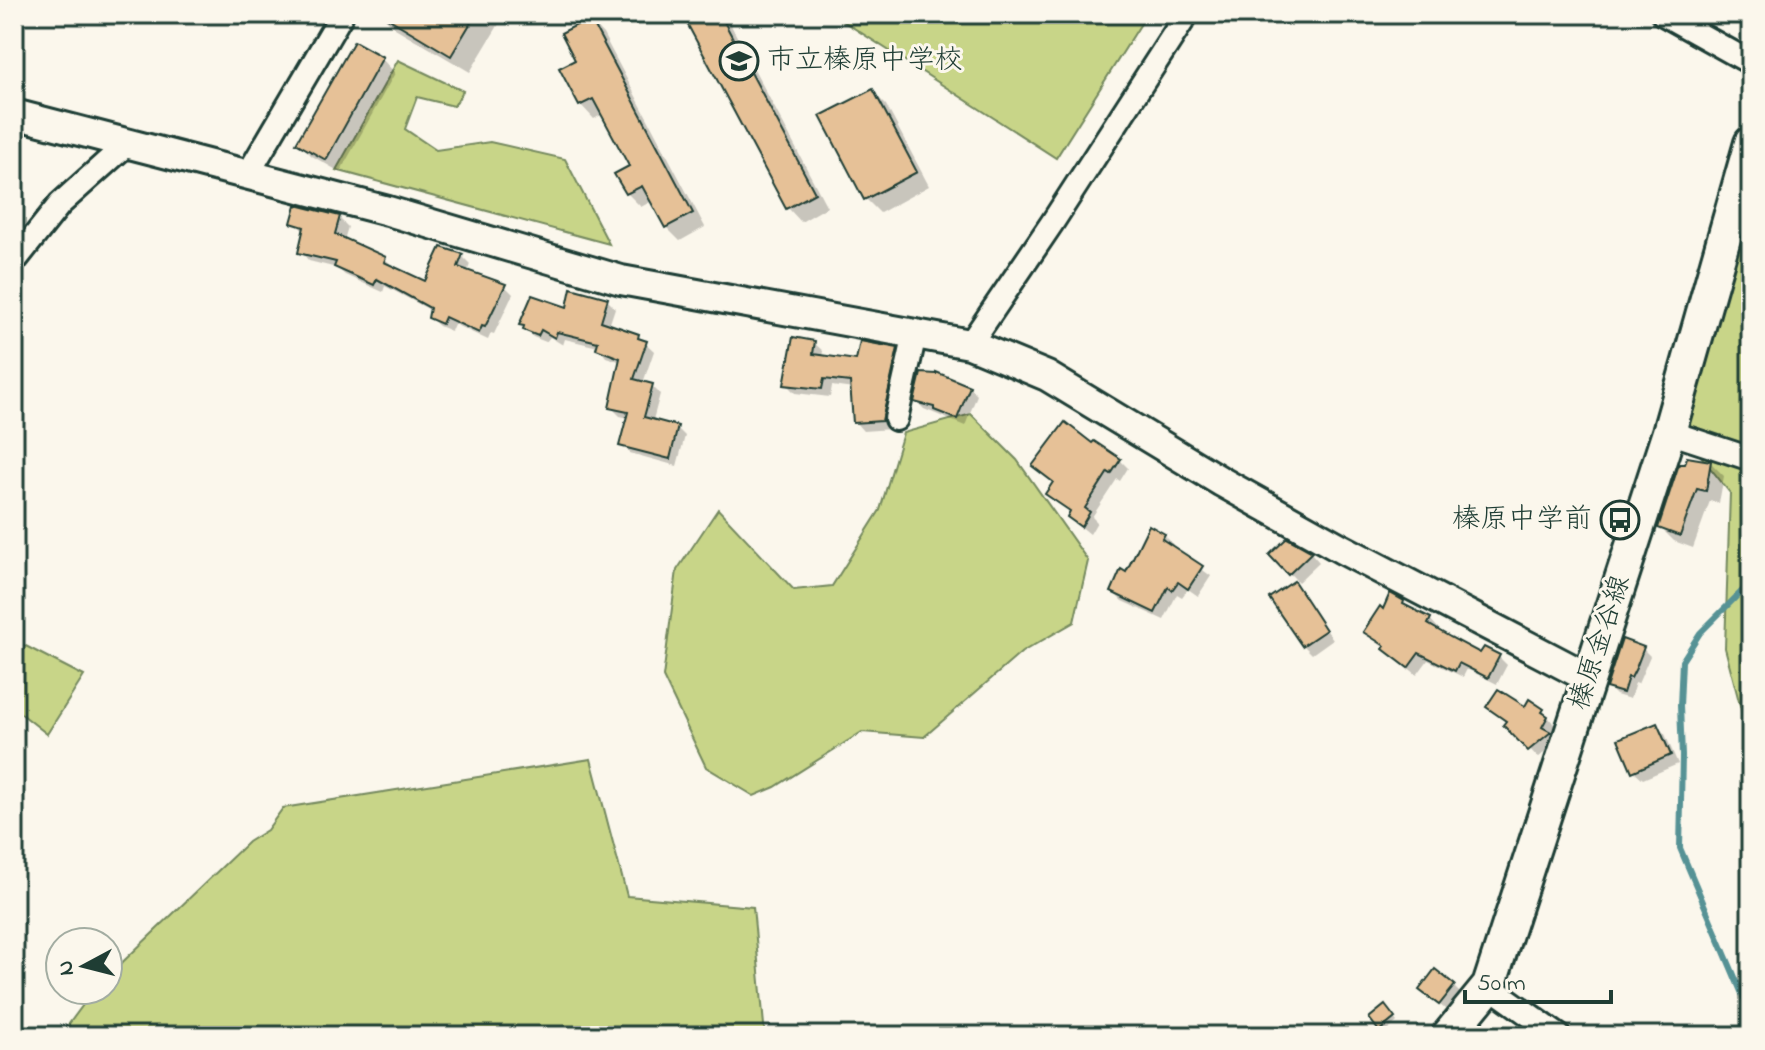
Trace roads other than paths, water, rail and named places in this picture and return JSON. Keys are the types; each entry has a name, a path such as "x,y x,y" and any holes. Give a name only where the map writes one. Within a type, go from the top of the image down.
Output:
{"main road":[{"name":"榛原金谷線","path":"1448,1036 1489,986 1669,432 1751,143"}],"street":[{"path":"248,174 342,14"},
{"path":"970,344 1187,14"},
{"path":"1663,14 1751,63"},
{"path":"14,114 388,211 621,280 970,344 1047,376 1222,482 1342,549 1589,678"},
{"path":"14,262 60,204 129,142"},
{"path":"896,419 915,334"},
{"path":"1669,432 1742,456"},
{"path":"1489,986 1559,1036"}],"waterway":[{"path":"1751,582 1700,633 1682,661 1680,706 1680,848 1751,1015"}],"place":[{"name":"市立榛原中学校","path":"739,61"},
{"name":"榛原中学前","path":"1620,520"}]}
